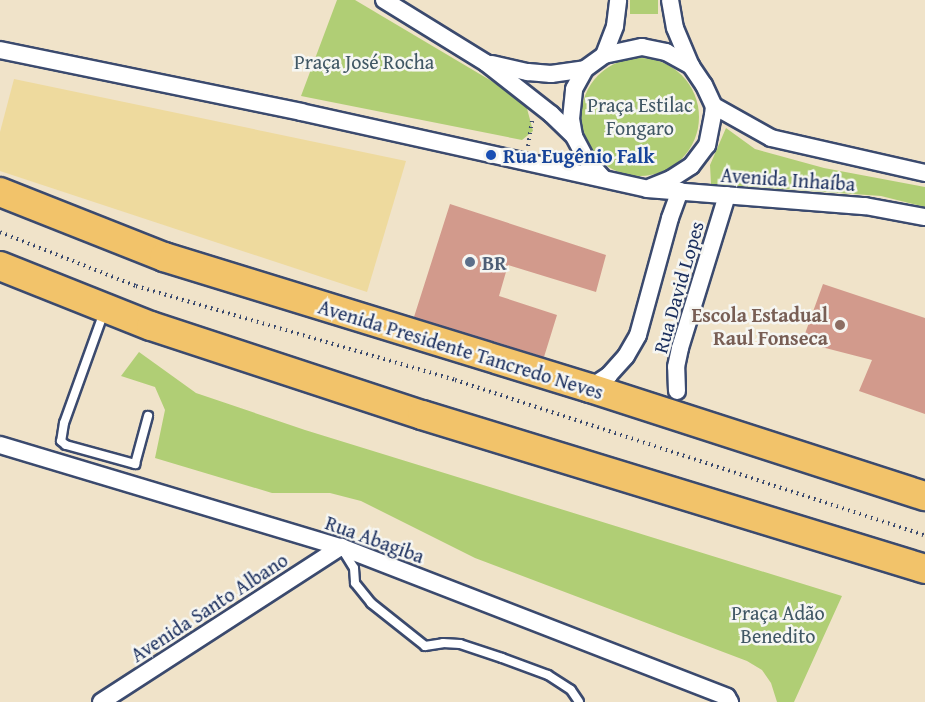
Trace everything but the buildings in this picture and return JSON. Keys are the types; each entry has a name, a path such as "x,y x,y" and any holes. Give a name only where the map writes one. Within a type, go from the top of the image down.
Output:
{"highway":[{"name":"Avenida Presidente Tancredo Neves","path":"0,192 164,257 590,388 925,496"},
{"path":"0,266 151,326 411,411 925,569"}],"street":[{"path":"384,0 486,63 536,101 574,136"},
{"path":"604,55 615,26 618,0"},
{"path":"0,50 647,189 671,179 691,166 707,145 714,106 691,66 675,28 670,0"},
{"path":"603,178 586,159 574,136 571,119 574,89 585,69 604,55 642,48 666,52 691,66"},
{"path":"486,63 528,72 551,74 585,69"},
{"name":"Avenida Inhaíba","path":"714,106 771,138 925,173"},
{"name":"Avenida Inhaíba","path":"647,189 865,206 925,217"},
{"name":"Rua David Lopes","path":"590,388 609,375 626,356 638,335 669,218 680,191"},
{"name":"Rua David Lopes","path":"677,392 676,367 680,348 727,195"},
{"name":"Rua Abagiba","path":"0,445 340,547 729,700"},
{"name":"Avenida Santo Albano","path":"101,702 340,547"}],"lane":[{"path":"105,309 64,423 61,441 66,446 135,464 148,416"},
{"path":"340,547 354,568 355,583 371,603 425,646 443,643 460,644 502,658 548,675 571,690 579,702"}],"path":[{"path":"525,161 536,101"},
{"path":"0,232 136,286 455,380 925,535"}],"green space":[{"name":"Praça José Rocha","path":"337,0 355,0 525,101 533,131 522,140 301,96"},
{"path":"630,0 658,0 658,14 630,14"},
{"name":"Praça Estilac Fongaro","path":"640,58 662,63 682,75 694,95 699,117 694,139 682,159 662,171 640,176 618,171 598,159 586,139 581,117 586,95 598,75 618,63"},
{"path":"726,128 755,149 824,168 925,187 925,207 881,196 711,184 710,165"},
{"name":"Praça Adão Benedito","path":"139,352 196,393 305,430 842,596 794,702 777,702 771,683 762,670 747,661 475,558 361,501 330,493 272,493 155,458 165,410 155,387 121,376"}],"sand":[{"path":"14,79 406,161 367,292 0,171 0,132"}],"place":[{"name":"Rua Eugênio Falk","path":"491,155"},
{"name":"BR","path":"470,262"},
{"name":"Escola Estadual Raul Fonseca","path":"840,325"}]}
